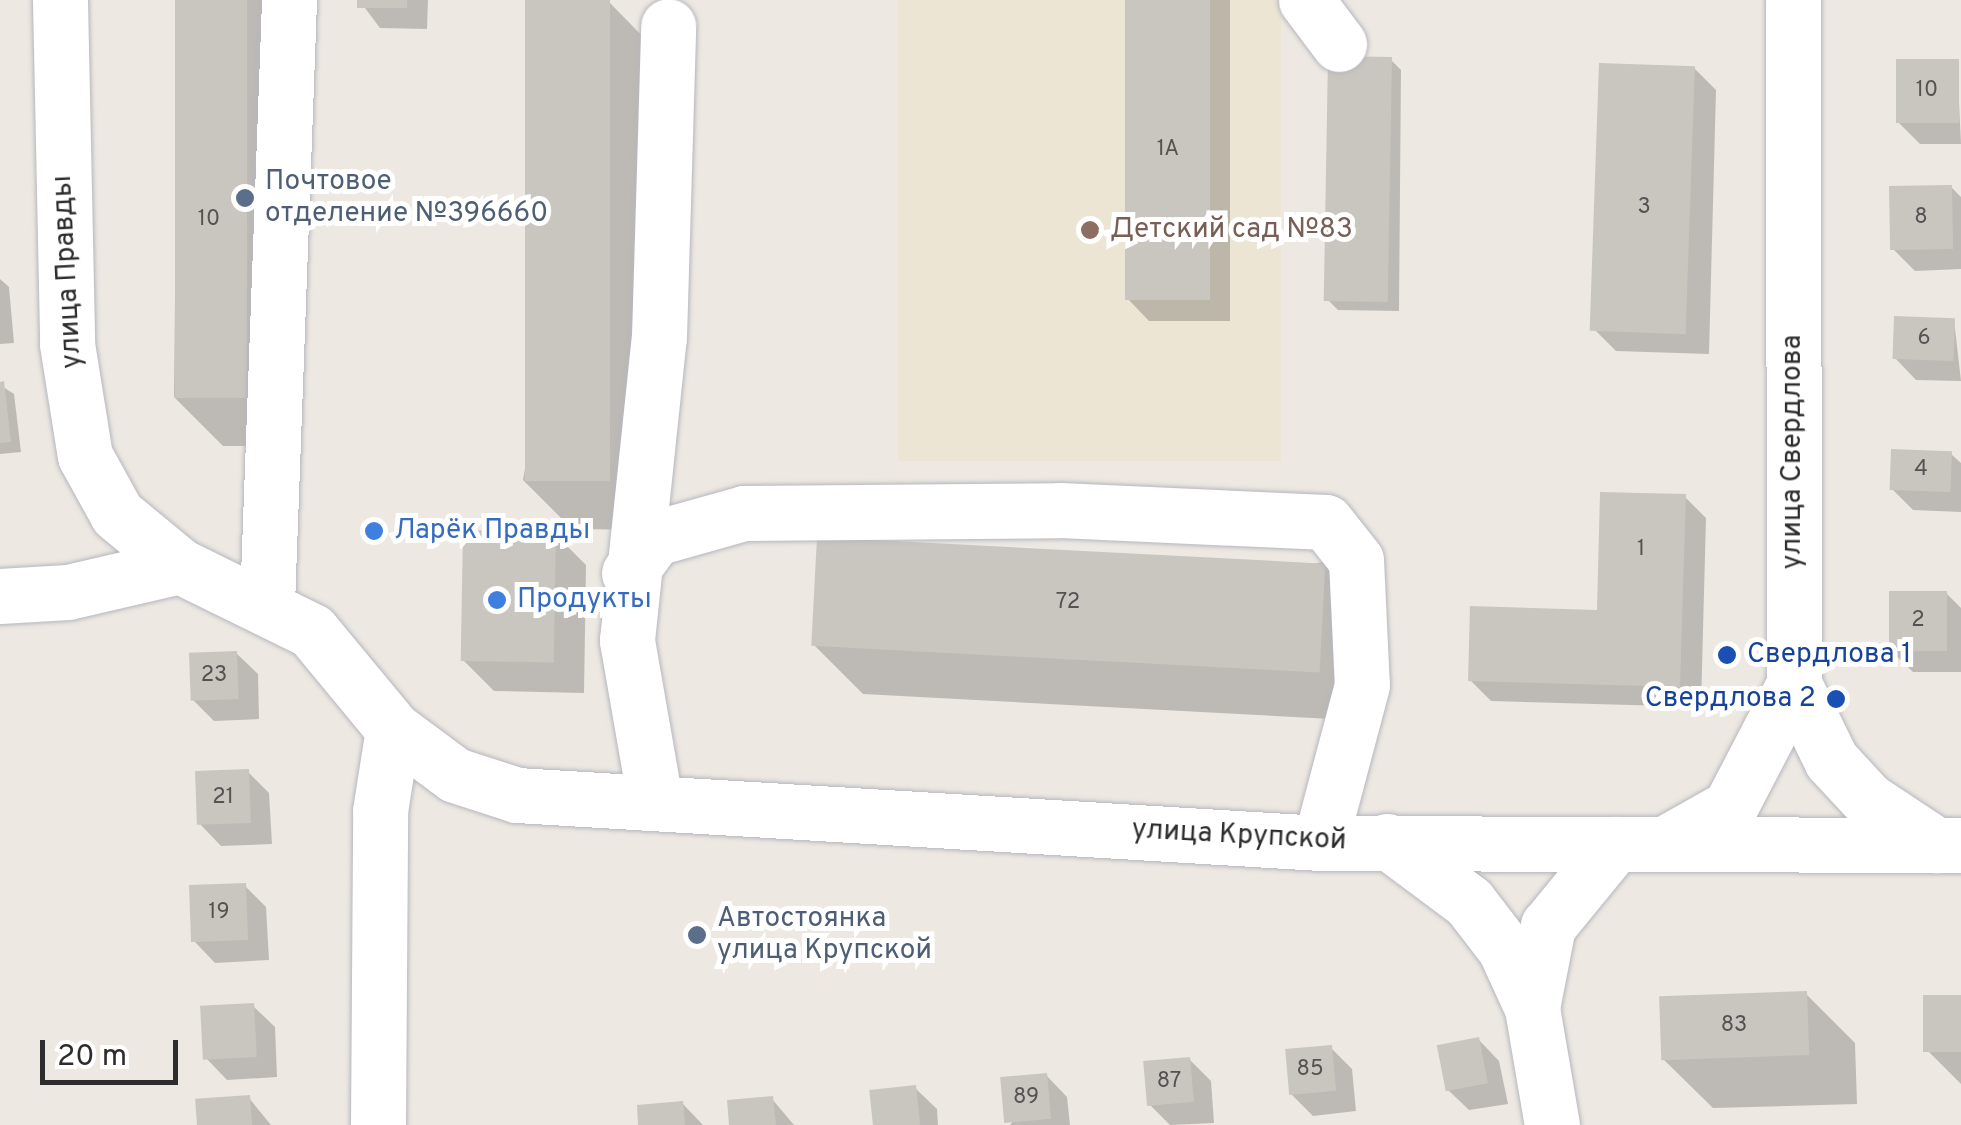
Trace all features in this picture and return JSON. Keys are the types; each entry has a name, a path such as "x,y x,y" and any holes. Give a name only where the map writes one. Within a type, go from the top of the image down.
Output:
{"street":[{"name":"улица Правды","path":"60,0 67,344 86,456 117,514 180,566 268,604 346,663 394,729"},
{"path":"268,604 289,0"},
{"path":"1306,0 1339,44"},
{"name":"улица Свердлова","path":"1793,0 1794,684 1831,760 1868,800 1948,845"},
{"path":"655,801 627,640 629,573 659,337 668,26"},
{"path":"629,573 655,538 744,513 1060,510 1326,522 1356,560 1362,685 1320,842"},
{"path":"0,596 68,592 180,566"},
{"path":"1532,1008 1548,926 1640,844 1730,808 1794,684"},
{"path":"378,1125 378,847 394,729"},
{"name":"улица Крупской","path":"394,729 455,775 517,795 1320,842 1948,845"},
{"path":"1388,842 1470,902 1532,1008 1552,1125"}],"shaded area":[{"name":"Детский сад №83","path":"898,0 1281,0 1281,461 898,461"}],"building":[{"path":"175,0 247,0 247,398 175,398"},
{"path":"357,0 407,0 407,8 357,8"},
{"path":"525,0 610,0 610,481 525,481"},
{"path":"1125,0 1210,0 1210,300 1125,300"},
{"path":"1328,56 1392,57 1388,302 1324,301"},
{"path":"1896,59 1959,59 1959,123 1896,123"},
{"path":"1599,63 1695,66 1686,334 1590,331"},
{"path":"1952,185 1953,249 1890,250 1889,186"},
{"path":"1894,316 1955,318 1953,361 1892,359"},
{"path":"4,381 11,442 0,443 0,382"},
{"path":"1891,449 1952,451 1951,492 1890,490"},
{"path":"1600,492 1686,494 1680,687 1468,681 1470,606 1597,610"},
{"path":"463,530 556,532 554,663 461,661"},
{"path":"817,537 1325,564 1320,672 811,646"},
{"path":"1889,591 1947,591 1947,651 1889,651"},
{"path":"237,651 239,699 191,701 189,653"},
{"path":"249,769 251,823 197,825 195,771"},
{"path":"246,883 248,940 191,942 189,885"},
{"path":"1807,991 1809,1055 1661,1060 1659,996"},
{"path":"1923,995 1961,995 1961,1052 1923,1052"},
{"path":"254,1003 257,1057 203,1060 200,1006"},
{"path":"1479,1037 1488,1083 1446,1091 1437,1045"},
{"path":"1332,1045 1336,1091 1289,1095 1285,1049"},
{"path":"1190,1057 1194,1102 1147,1106 1143,1061"},
{"path":"1047,1073 1051,1119 1004,1123 1000,1077"},
{"path":"916,1085 920,1125 873,1125 869,1090"},
{"path":"250,1095 252,1125 197,1125 195,1099"},
{"path":"773,1096 776,1125 729,1125 727,1100"},
{"path":"683,1101 685,1125 638,1125 637,1105"}],"place":[{"name":"Почтовое отделение №396660","path":"245,198"},
{"name":"Детский сад №83","path":"1090,230"},
{"name":"Ларёк Правды","path":"374,531"},
{"name":"Продукты","path":"497,600"},
{"name":"Свердлова 1","path":"1727,655"},
{"name":"Свердлова 2","path":"1836,699"},
{"name":"Автостоянка улица Крупской","path":"697,935"}]}
